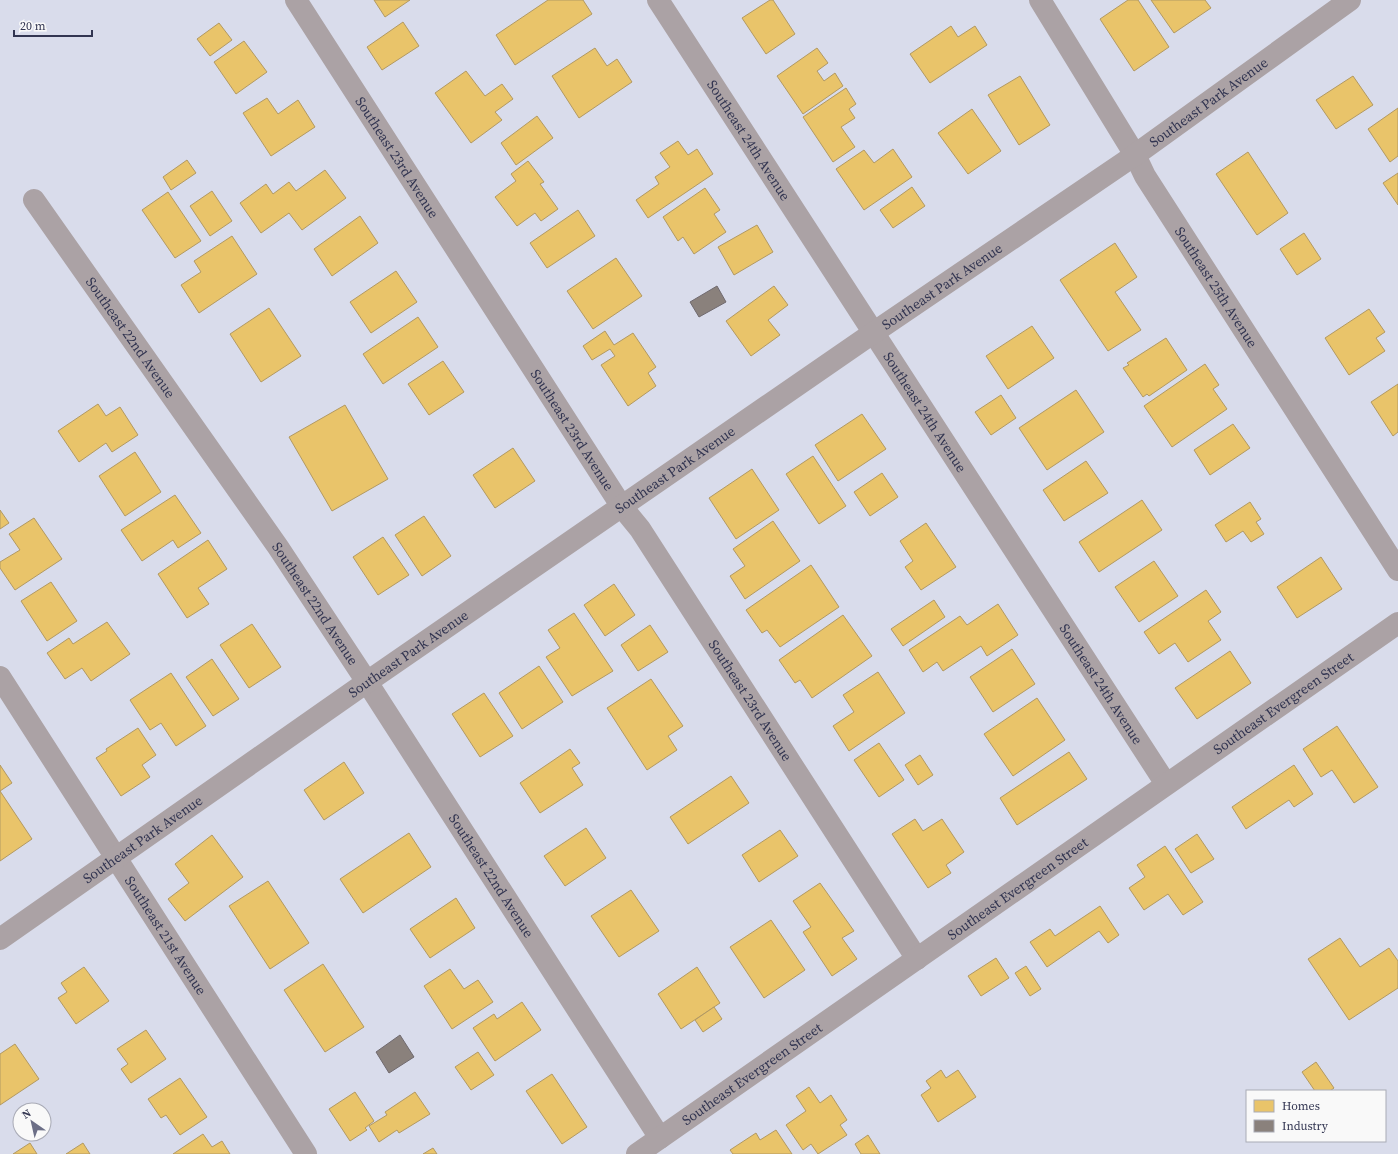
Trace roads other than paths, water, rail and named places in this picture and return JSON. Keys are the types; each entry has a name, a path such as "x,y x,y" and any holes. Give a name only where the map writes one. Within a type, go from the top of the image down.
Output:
{"street":[{"name":"Southeast 23rd Avenue","path":"296,0 622,507 640,529 917,959"},
{"name":"Southeast 24th Avenue","path":"658,0 1166,784"},
{"name":"Southeast 25th Avenue","path":"1040,0 1135,155 1146,176 1398,570"},
{"name":"Southeast Park Avenue","path":"0,939 367,682 873,333 1135,155 1350,0"},
{"name":"Southeast 22nd Avenue","path":"34,200 278,547 367,682 660,1138"},
{"name":"Southeast Evergreen Street","path":"637,1154 1398,623"},
{"name":"Southeast 21st Avenue","path":"0,676 306,1154"}]}
